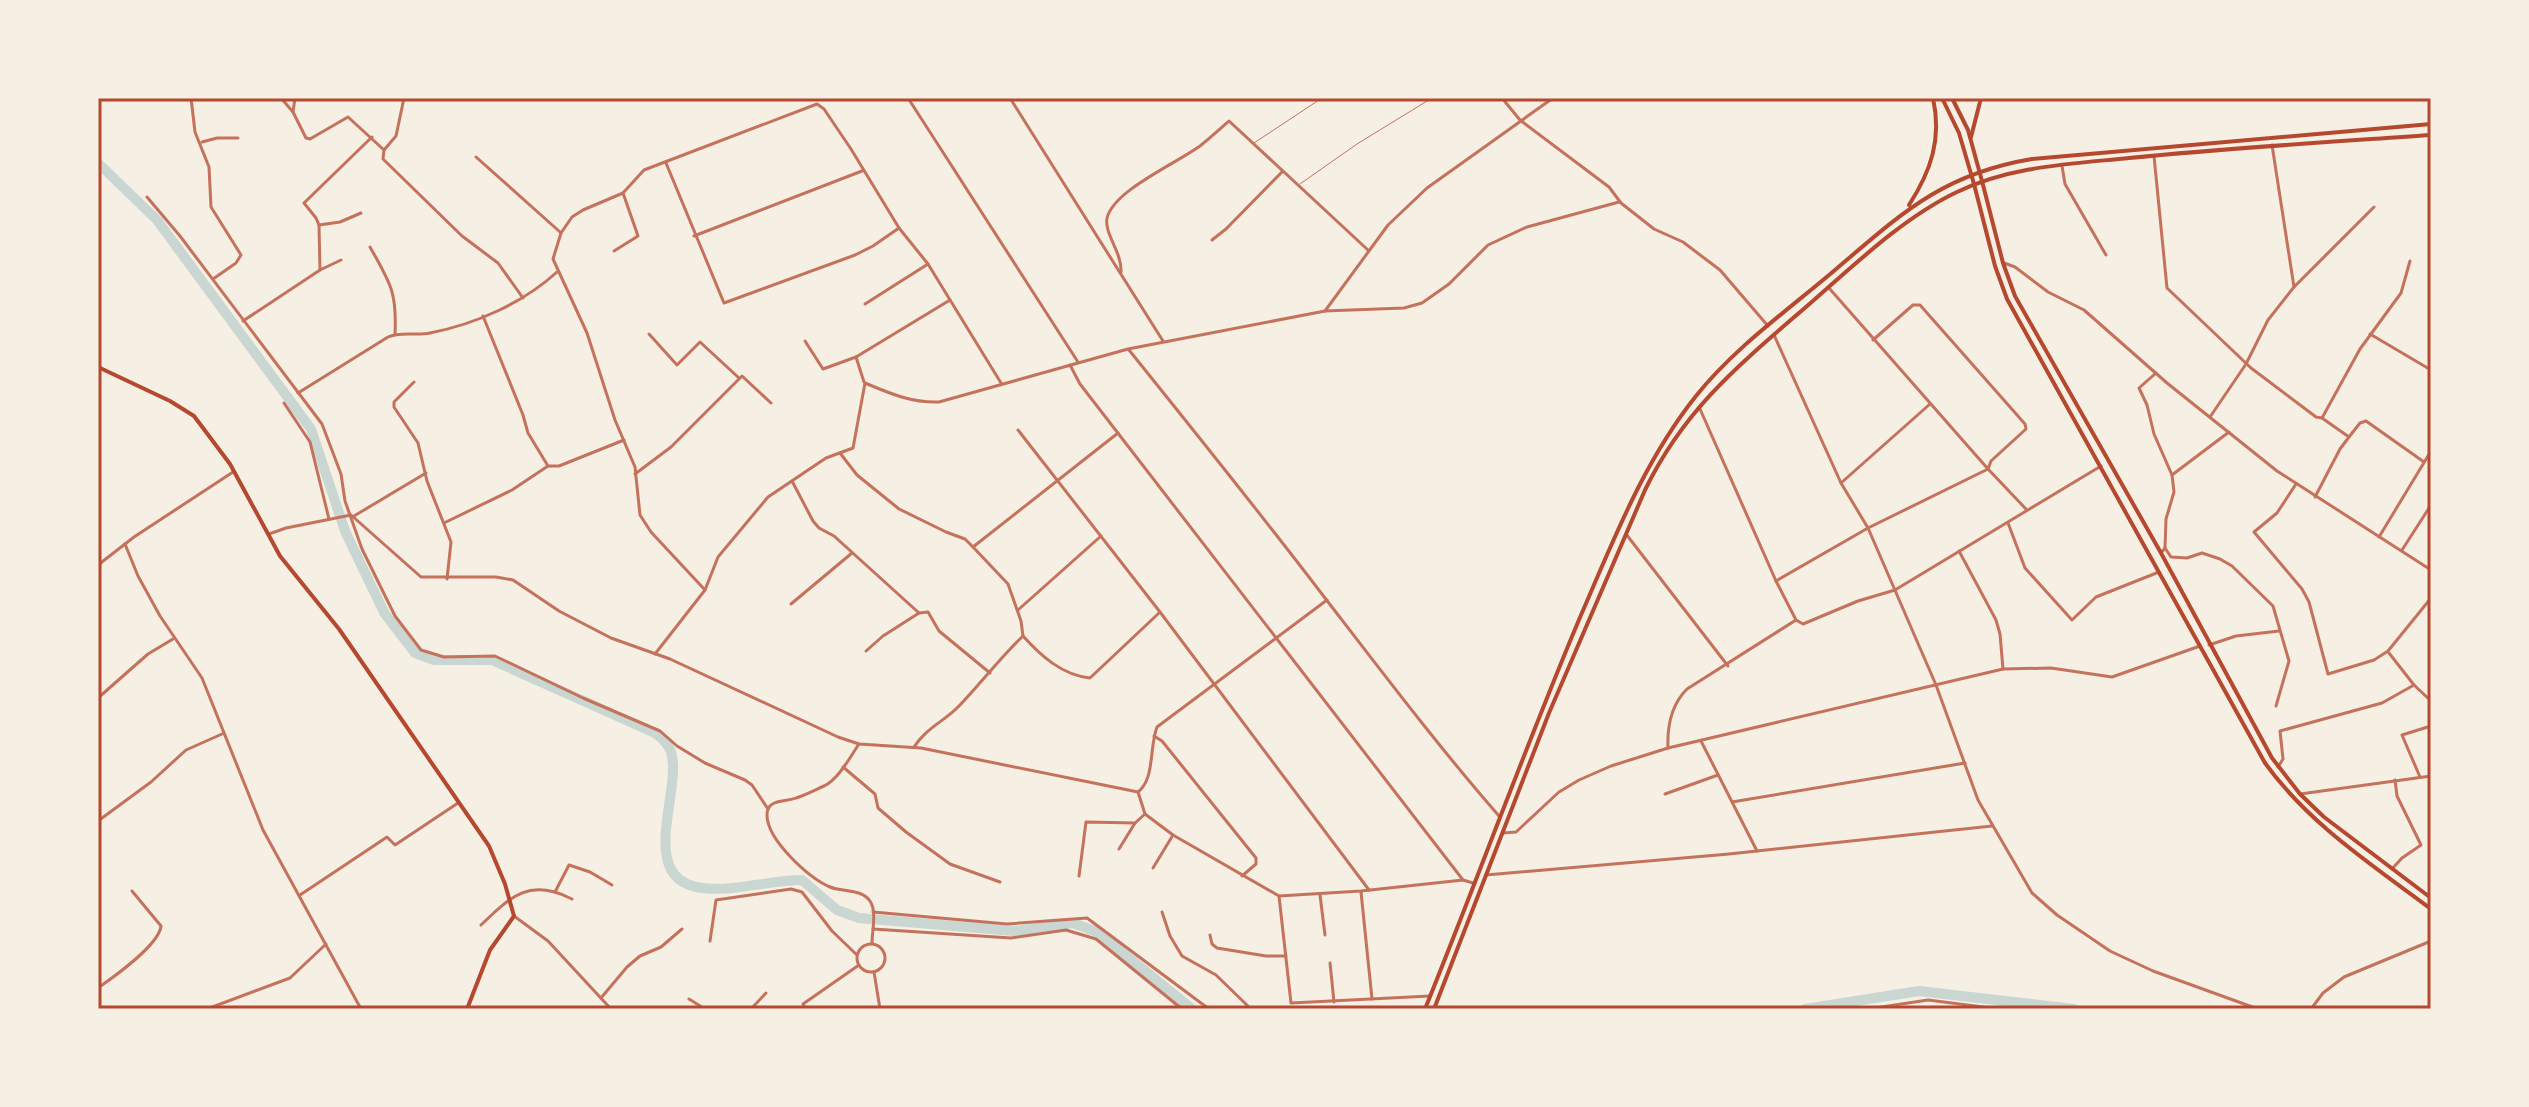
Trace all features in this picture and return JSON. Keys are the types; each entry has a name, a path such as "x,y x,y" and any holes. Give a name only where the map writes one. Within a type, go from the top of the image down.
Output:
{"main road":[{"path":"1906,210 1923,181 1935,150 1937,121 1933,98"},
{"path":"1942,98 1956,125 2007,299 2256,748 2288,793 2335,838 2431,909"},
{"path":"1952,98 1971,139 2003,263 2015,296 2278,767 2300,794 2341,831 2431,898"},
{"path":"1971,139 1981,98"},
{"path":"1425,1009 1499,816 1619,526 1663,441 1703,387 1768,326 1906,210 1979,171 2032,159 2431,124"},
{"path":"1434,1009 1549,713 1661,460 1720,382 1773,335 1918,214 1982,181 2018,171 2062,165 2272,145 2431,135"},
{"path":"98,367 170,401 194,416 235,471 280,556 339,629 489,846 514,916 490,950 467,1009"},
{"path":"2192,632 2200,628"},
{"path":"1574,632 1583,636"}],"street":[{"path":"191,98 195,132 209,167 211,207 241,255 236,263 213,279"},
{"path":"281,98 293,112 306,138 310,139 348,117 384,150"},
{"path":"293,112 295,98"},
{"path":"404,98 396,136 384,150 383,159 462,236 498,263 523,298"},
{"path":"908,98 1078,362"},
{"path":"1010,98 1163,341"},
{"path":"1502,98 1520,120 1609,187 1620,201 1654,229 1683,242 1720,270 1768,326"},
{"path":"1325,311 1388,225 1427,188 1553,98"},
{"path":"705,590 651,532 640,515 635,467 615,420 587,333 553,259 561,233 572,217 623,193 644,170 817,104 824,109 899,228 928,264 1001,383"},
{"path":"1121,272 1122,260 1107,223 1116,202 1201,145 1229,121 1369,251"},
{"path":"320,270 319,225 305,205 305,200 372,137"},
{"path":"201,143 217,138 238,138"},
{"path":"2272,145 2294,287"},
{"path":"2154,156 2167,288 2246,364 2316,417 2349,437"},
{"path":"476,157 561,233"},
{"path":"666,163 722,301 727,303 855,255 899,228"},
{"path":"2062,165 2065,184 2106,255"},
{"path":"694,236 863,171"},
{"path":"1212,240 1282,172"},
{"path":"614,251 638,236 623,193"},
{"path":"147,197 322,424 341,474 345,501 362,549 395,616 421,650 444,657 495,656 660,731 705,763 745,780 768,809 767,815 774,833 795,862 830,887 865,896 873,905 872,943"},
{"path":"865,383 903,399 939,402 1163,341 1325,311 1404,308 1422,303 1449,284 1488,245 1527,227 1620,201"},
{"path":"2210,417 2246,364 2268,320 2294,287 2374,207"},
{"path":"319,225 340,222 361,213"},
{"path":"370,247 394,293 395,334"},
{"path":"243,321 320,270 341,260"},
{"path":"2322,418 2370,334 2401,293 2410,261"},
{"path":"2003,263 2015,267 2048,292 2084,310 2156,373 2296,484 2431,570"},
{"path":"865,304 928,264"},
{"path":"298,393 395,334 425,334 483,316 536,291 558,271"},
{"path":"1829,288 2027,509"},
{"path":"805,341 823,369 856,357 950,300"},
{"path":"1776,581 1868,528 1988,469 1991,461 2026,429 2015,412 1920,305 1913,305 1873,340"},
{"path":"483,316 528,433 548,466"},
{"path":"649,334 677,365 700,342 739,378"},
{"path":"2370,334 2431,370"},
{"path":"1773,335 1841,483 1868,528 1936,685 1978,800 2032,893 2057,915 2110,951 2153,971 2258,1009"},
{"path":"1128,349 1327,600 1399,697 1499,816"},
{"path":"655,654 705,590 718,557 768,497 826,458 850,450 855,443 865,383 856,357"},
{"path":"1069,365 1080,384 1463,880"},
{"path":"2156,373 2141,385 2140,391 2172,475 2174,492 2166,519 2165,548 2171,557 2207,554 2232,566 2273,606 2289,661 2276,706"},
{"path":"635,474 671,447 739,378 745,376 771,403"},
{"path":"414,382 394,402 394,407 418,443 451,542 447,579"},
{"path":"284,403 310,442 329,519"},
{"path":"1841,483 1930,404"},
{"path":"1699,406 1776,581 1796,620 1803,624 1858,601 1895,590 2101,466"},
{"path":"2315,497 2340,449 2360,423 2366,421 2424,462"},
{"path":"1018,430 1160,612 1369,890"},
{"path":"2172,475 2229,432"},
{"path":"973,547 1118,433"},
{"path":"444,523 512,490 548,466 559,466 624,440"},
{"path":"2379,537 2431,451"},
{"path":"839,453 857,475 899,509 965,539 1008,584 1018,610 1023,636 1056,667 1090,678 1160,612"},
{"path":"98,565 235,471"},
{"path":"269,534 351,515 426,473"},
{"path":"792,481 819,528 834,536 919,613"},
{"path":"2296,484 2277,513 2254,532 2302,589 2309,602 2328,674 2374,660 2388,651 2431,598"},
{"path":"2402,550 2431,505"},
{"path":"351,515 421,577 496,577 513,580 559,611 611,638 655,654 814,728 859,744 914,747 1138,792"},
{"path":"2008,521 2025,568 2072,620 2096,597 2159,572"},
{"path":"1626,534 1728,666"},
{"path":"1018,610 1101,536"},
{"path":"125,544 138,576 173,639 202,678 263,830 361,1009"},
{"path":"2161,553 2165,548"},
{"path":"1959,551 1996,620 2003,669"},
{"path":"791,604 852,553"},
{"path":"1138,792 1147,782 1157,727 1327,600"},
{"path":"866,651 919,613 928,612 939,631 990,673"},
{"path":"1668,748 1667,729 1680,696 1796,620"},
{"path":"2209,645 2236,636 2281,630"},
{"path":"914,747 935,723 957,708 1023,636"},
{"path":"98,698 148,654 173,639"},
{"path":"1503,833 1516,832 1559,792 1579,780 1668,748 2003,669 2051,668 2112,677 2200,646"},
{"path":"2388,651 2414,685 2431,701"},
{"path":"2278,767 2283,759 2280,731 2382,703 2414,685"},
{"path":"2420,777 2402,735 2431,726"},
{"path":"98,821 151,782 186,750 222,734"},
{"path":"1154,736 1162,741 1256,858 1256,864 1242,876"},
{"path":"1701,741 1757,851"},
{"path":"768,809 782,799 793,800 813,789 827,786 859,744"},
{"path":"1732,802 1965,763"},
{"path":"843,767 875,794 878,808 883,813 917,840 950,864 1000,882"},
{"path":"1665,794 1718,774"},
{"path":"2300,794 2431,776"},
{"path":"2392,869 2421,845 2397,796 2395,780"},
{"path":"1138,792 1145,814 1173,835 1279,896 1463,880 1473,883"},
{"path":"300,895 387,837 395,845 460,802"},
{"path":"1119,849 1135,823 1145,814"},
{"path":"1079,876 1086,822 1135,823"},
{"path":"1486,875 1994,826"},
{"path":"1153,868 1173,835"},
{"path":"555,892 569,865 590,872 612,885"},
{"path":"481,925 532,888 572,899"},
{"path":"710,941 716,900 791,889 802,892 832,931 857,955 859,965 865,971 874,972 884,965 886,955 881,947 872,943 862,946 857,955"},
{"path":"98,988 158,938 161,926 132,891"},
{"path":"1361,891 1372,999"},
{"path":"1320,894 1325,935"},
{"path":"1279,896 1291,1003"},
{"path":"873,912 1007,924 1087,918 1209,1009"},
{"path":"1162,912 1170,936 1182,956 1216,975 1251,1009"},
{"path":"514,916 548,941 611,1009"},
{"path":"873,929 901,928 1011,938 1066,930 1096,939 1182,1009"},
{"path":"601,998 627,967 640,956 661,947 682,929"},
{"path":"1210,935 1212,944 1217,948 1286,956"},
{"path":"2311,1009 2323,993 2344,977 2431,941"},
{"path":"207,1009 290,978 326,944"},
{"path":"1330,963 1334,1002"},
{"path":"820,1009 804,1007 803,1004 859,965"},
{"path":"874,972 880,1009"},
{"path":"751,1009 766,993"},
{"path":"1285,1009 1291,1003 1430,996"},
{"path":"689,999 705,1009"},
{"path":"1868,1009 1928,1000 1999,1009"},
{"path":"383,1009 390,1009"}],"lane":[{"path":"1253,144 1322,98"},
{"path":"1297,186 1357,144 1432,98"}],"waterway":[{"path":"98,163 157,220 311,429 345,531 385,614 415,653 434,660 492,660 655,733 666,744 671,752 673,768 666,851 671,869 682,881 714,889 802,880 837,910 859,918 1014,931 1073,923 1097,932 1192,1009"},
{"path":"1805,1009 1919,991 2074,1009"}]}
